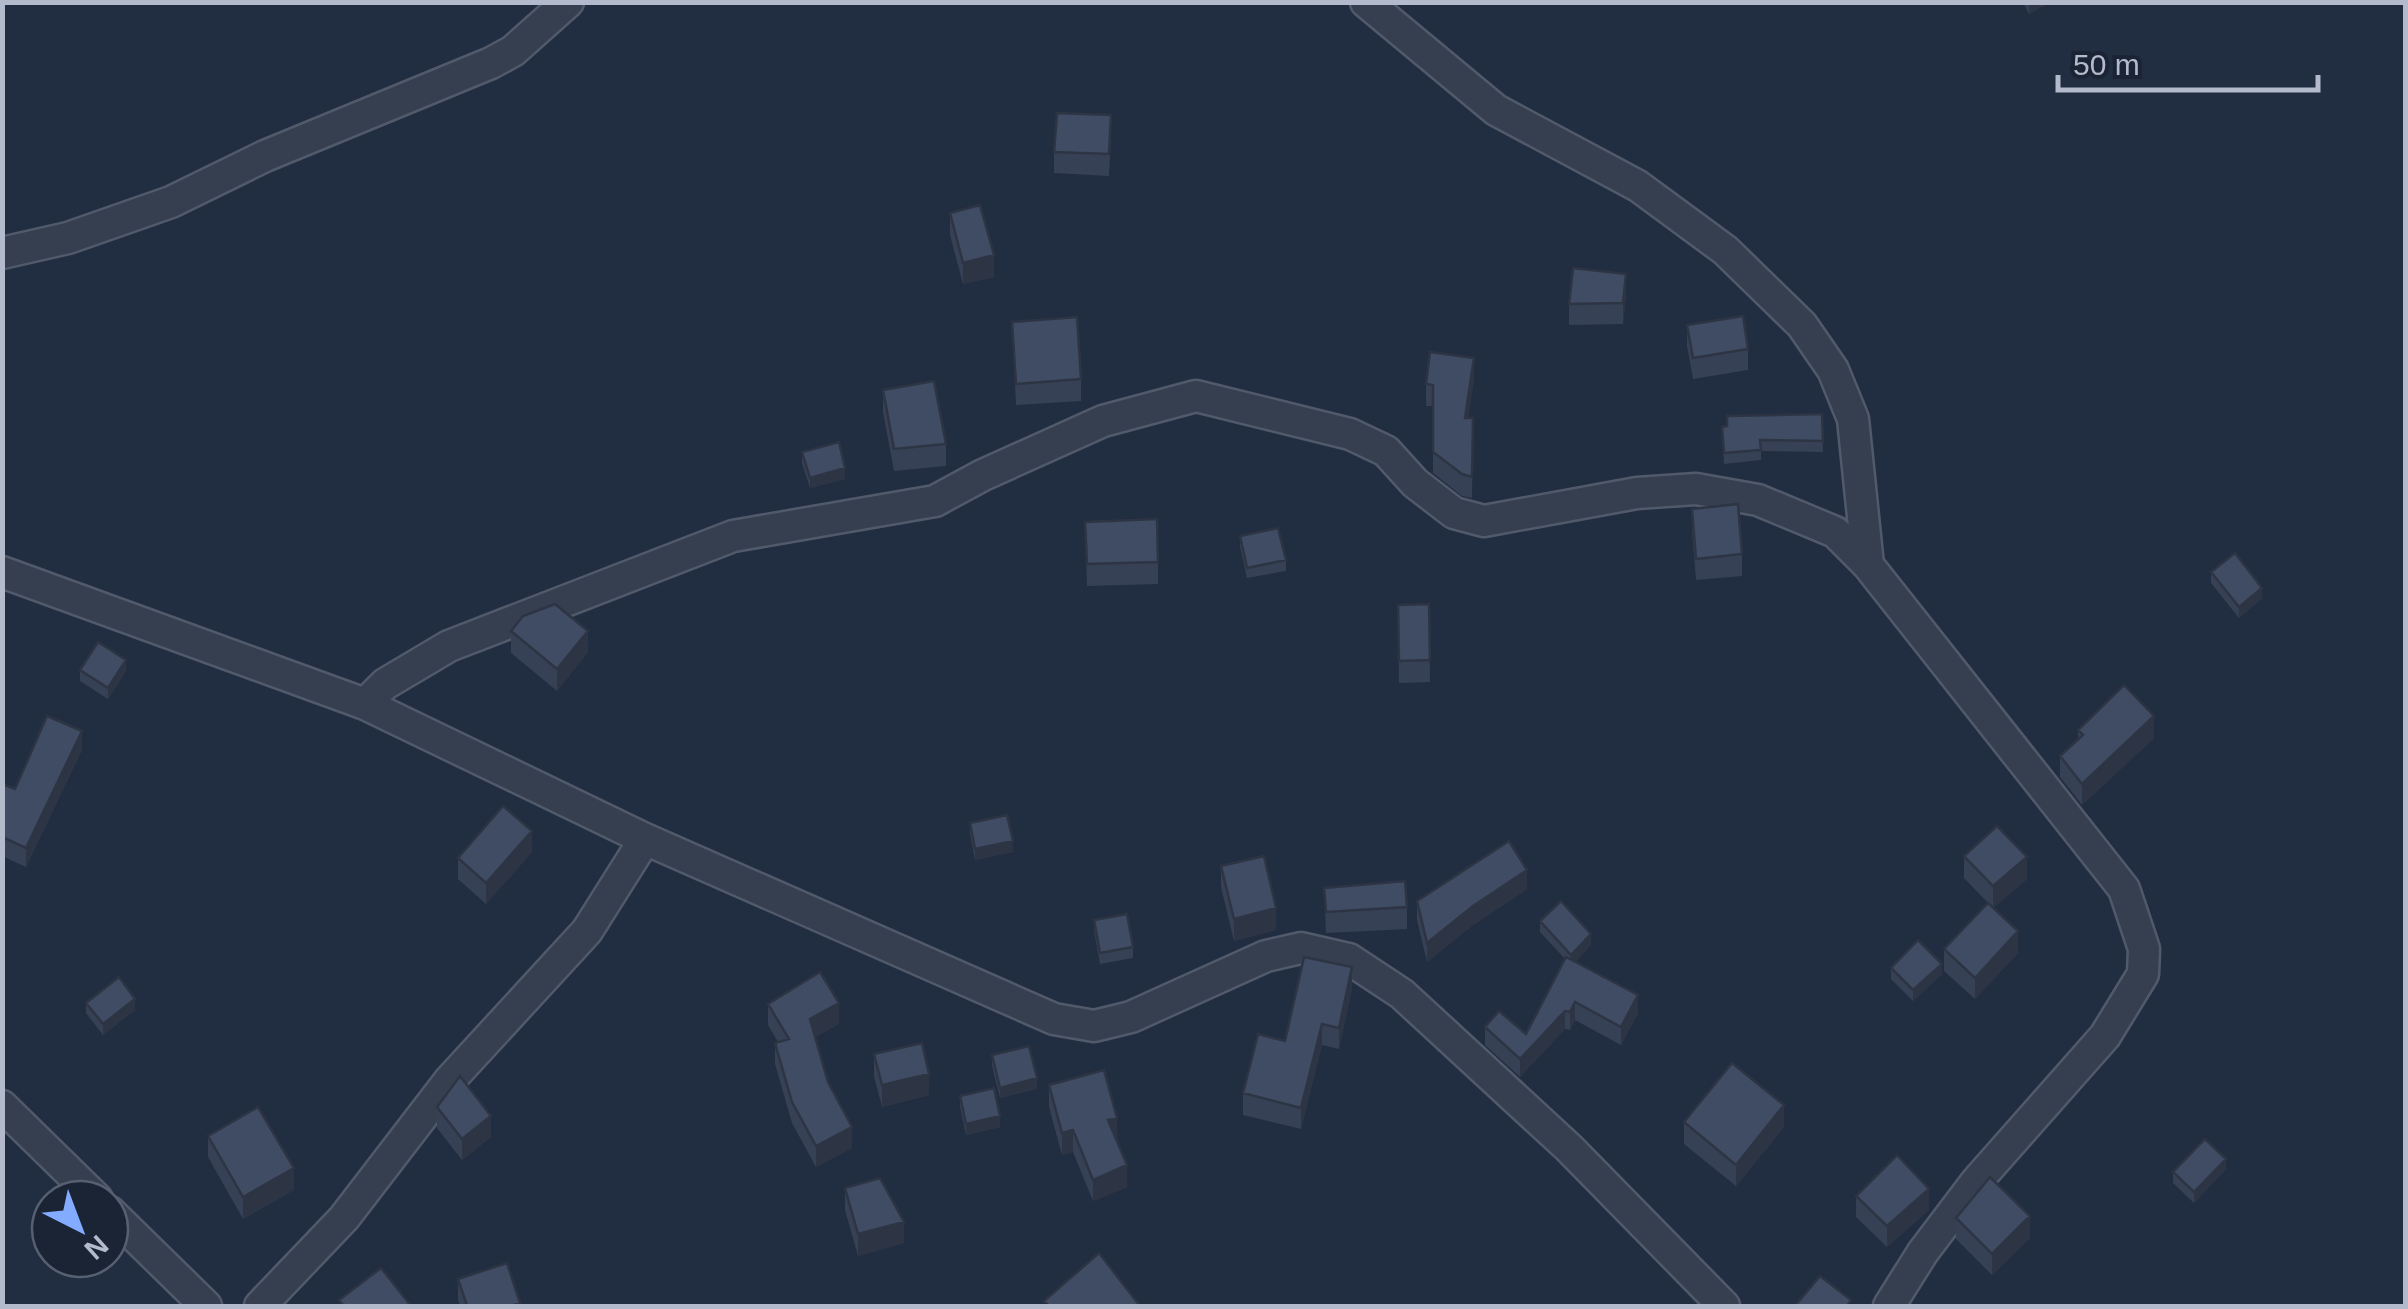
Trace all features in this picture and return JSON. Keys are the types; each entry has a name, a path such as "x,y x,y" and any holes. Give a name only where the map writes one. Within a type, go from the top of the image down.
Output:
{"street":[{"path":"2,253 68,238 170,202 265,156 491,63 512,51 568,2"},
{"path":"1366,2 1496,110 1638,186 1725,250 1802,324 1833,370 1854,419 1868,565"},
{"path":"364,704 385,684 449,646 733,536 935,501 982,474 1103,421 1196,396 1350,434 1386,451 1415,483 1454,513 1484,521 1636,493 1696,489 1758,500 1835,532 1868,565 2124,889 2144,949 2143,974 2105,1036 1976,1182 1922,1252 1889,1306"},
{"path":"2,572 364,704 646,839 1054,1020 1094,1026 1132,1017 1266,956 1301,948 1349,959 1402,994 1556,1135 1724,1306"},
{"path":"260,1306 344,1218 450,1080 588,932 646,839"},
{"path":"2,1106 77,1179"},
{"path":"130,1232 206,1306"}],"building":[{"path":"1057,113 1111,115 1109,154 1054,152"},
{"path":"980,205 994,255 963,263 950,213"},
{"path":"1573,268 1626,274 1623,303 1569,304"},
{"path":"1743,316 1748,349 1693,358 1687,325"},
{"path":"1077,317 1081,379 1016,384 1012,322"},
{"path":"1430,352 1474,358 1465,418 1473,418 1472,477 1433,452 1433,385 1426,384"},
{"path":"934,381 946,444 894,449 883,390"},
{"path":"1822,414 1823,441 1760,440 1761,450 1724,453 1722,427 1727,426 1727,416"},
{"path":"839,442 845,468 810,478 802,452"},
{"path":"1738,504 1742,554 1696,559 1692,509"},
{"path":"1157,519 1158,562 1087,564 1085,522"},
{"path":"1278,528 1286,560 1247,568 1240,536"},
{"path":"2235,553 2262,588 2239,607 2211,572"},
{"path":"555,604 588,631 557,669 511,631 523,616"},
{"path":"1429,604 1430,660 1399,661 1398,605"},
{"path":"98,642 126,660 108,688 80,670"},
{"path":"2124,685 2154,716 2082,784 2060,756 2083,735 2078,730"},
{"path":"47,716 82,731 26,848 2,837 2,784 15,789"},
{"path":"503,806 532,831 486,883 458,858"},
{"path":"1007,815 1013,841 975,849 970,823"},
{"path":"1997,826 2027,857 1993,886 1964,856"},
{"path":"1509,841 1527,870 1427,943 1417,901"},
{"path":"1264,856 1276,908 1234,919 1221,866"},
{"path":"1405,881 1407,907 1326,912 1324,888"},
{"path":"1561,901 1591,934 1571,955 1540,921"},
{"path":"1988,903 2018,931 1975,978 1944,949"},
{"path":"1127,914 1133,947 1100,953 1094,920"},
{"path":"1918,940 1942,964 1913,990 1891,968"},
{"path":"1304,957 1352,967 1339,1028 1322,1024 1301,1108 1243,1093 1258,1034 1285,1041"},
{"path":"1566,957 1638,995 1621,1027 1575,1002 1570,1012 1565,1011 1520,1059 1485,1027 1499,1011 1526,1034"},
{"path":"820,972 839,1003 810,1019 828,1082 852,1127 816,1146 792,1102 775,1043 789,1039 768,1004"},
{"path":"119,977 135,999 103,1024 86,1003"},
{"path":"922,1043 929,1074 882,1085 874,1054"},
{"path":"1029,1046 1037,1078 1000,1088 992,1055"},
{"path":"1732,1063 1784,1105 1736,1165 1684,1122"},
{"path":"1104,1070 1117,1118 1108,1120 1127,1165 1093,1180 1073,1130 1062,1133 1049,1085"},
{"path":"460,1076 491,1116 462,1139 437,1107"},
{"path":"994,1088 1000,1116 966,1124 960,1096"},
{"path":"258,1107 294,1168 243,1197 208,1136"},
{"path":"2205,1139 2226,1159 2194,1192 2173,1172"},
{"path":"1897,1155 1929,1189 1887,1226 1856,1196"},
{"path":"1990,1177 2030,1216 1992,1254 1956,1218"},
{"path":"880,1178 904,1222 858,1234 845,1188"},
{"path":"1099,1253 1140,1306 1049,1306 1044,1301"},
{"path":"507,1263 520,1303 467,1306 458,1279"},
{"path":"381,1268 411,1306 344,1306 339,1300"},
{"path":"1820,1276 1851,1300 1847,1306 1795,1306"}]}
